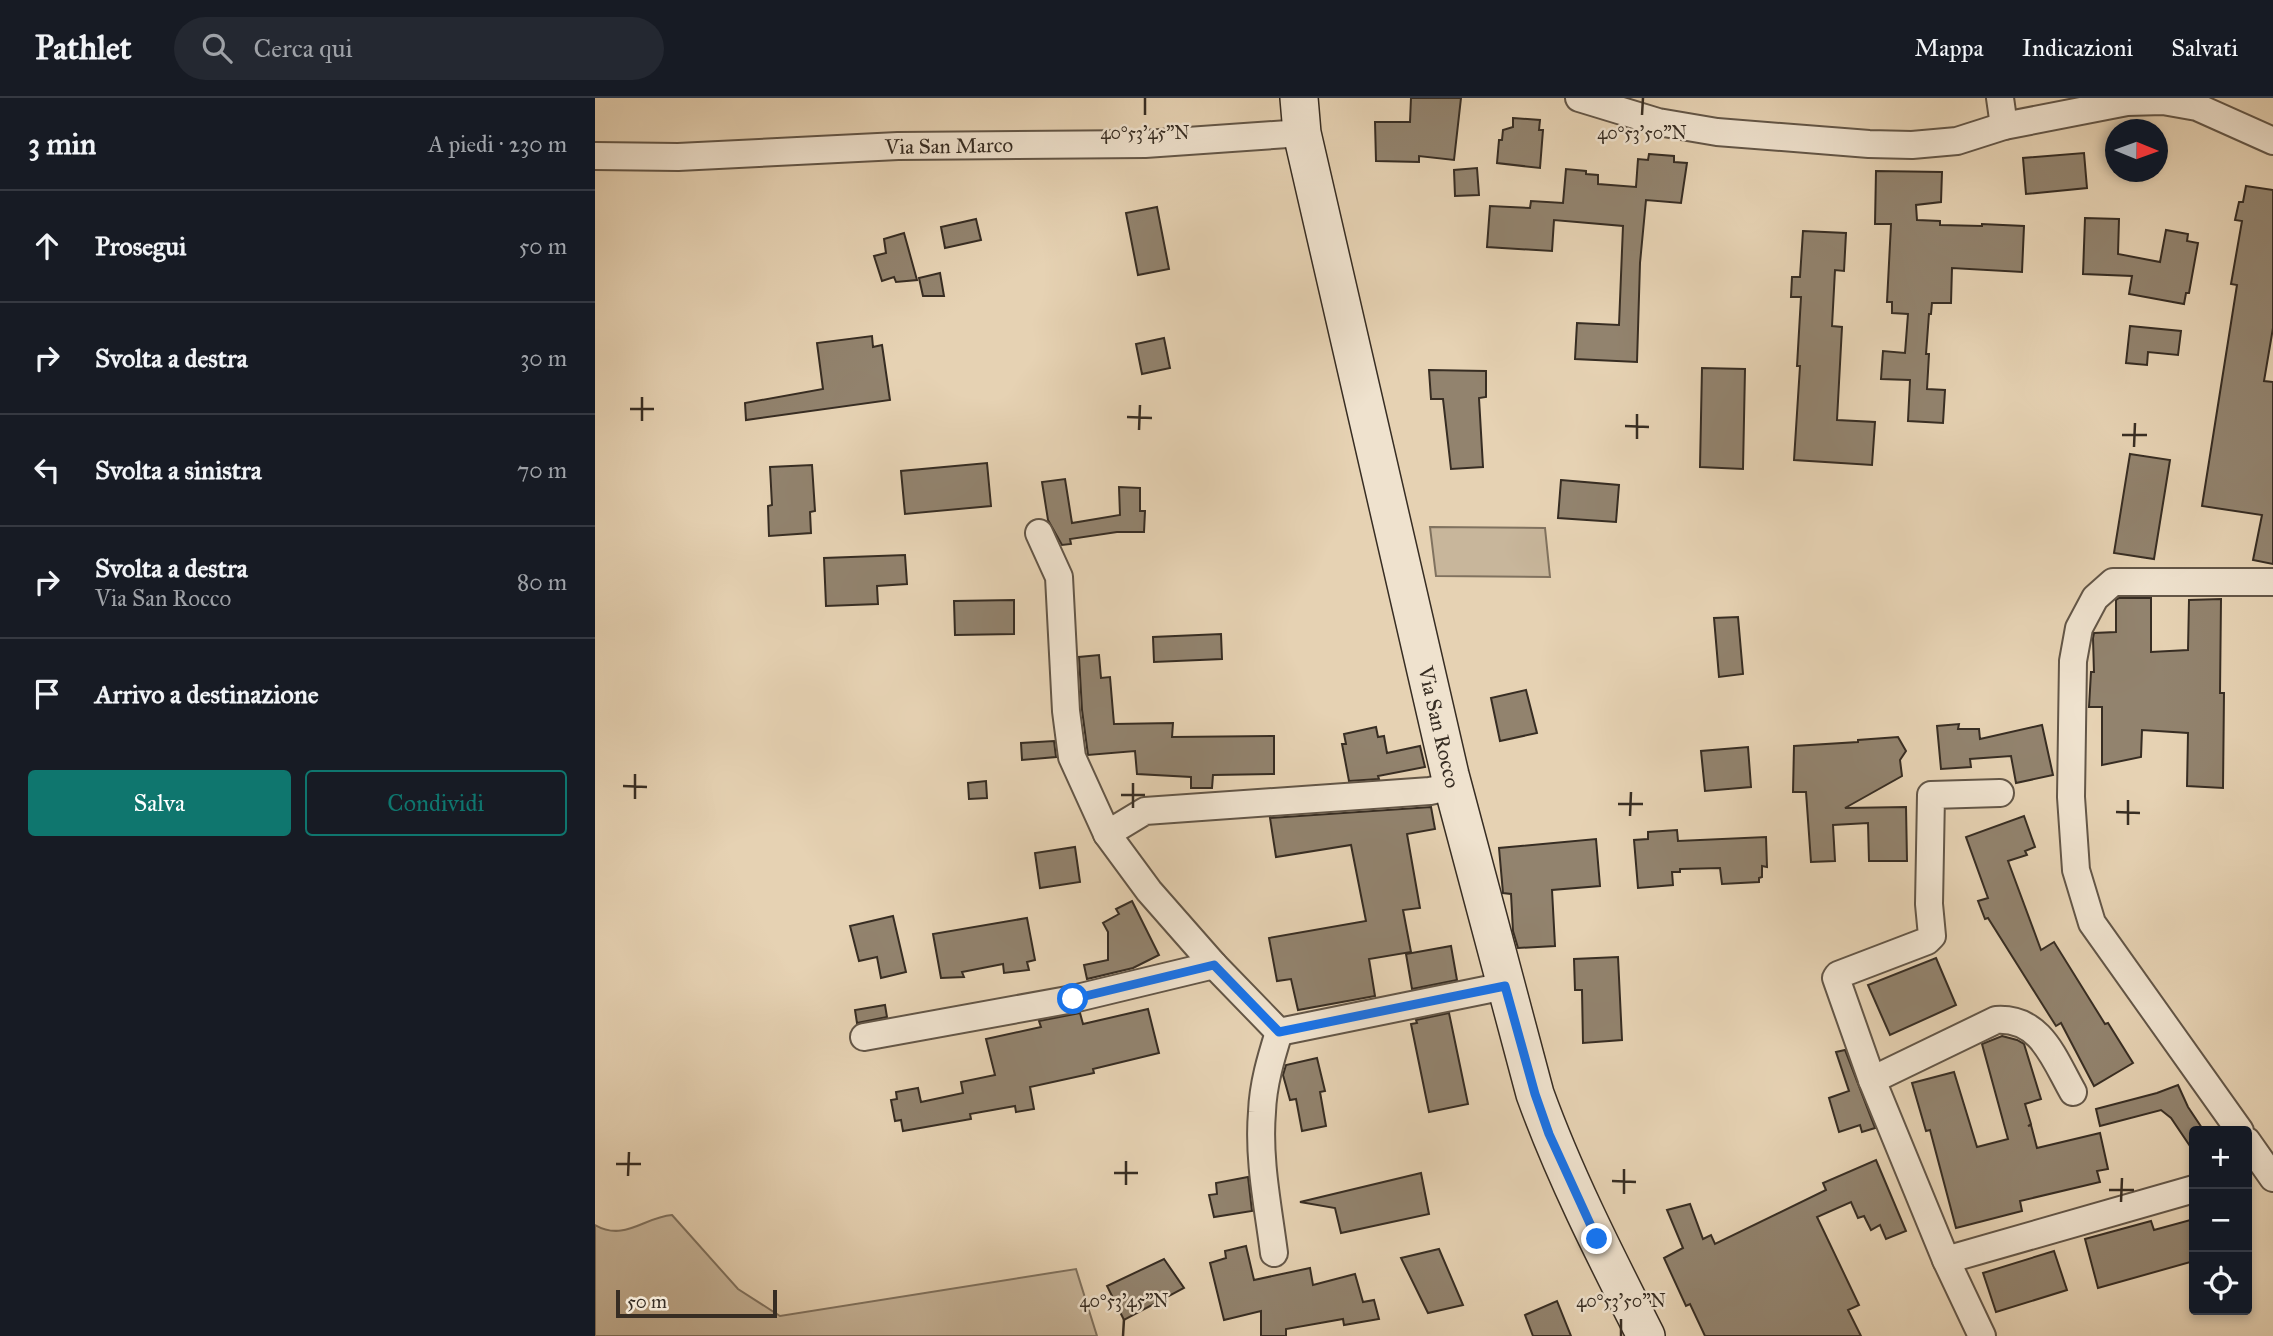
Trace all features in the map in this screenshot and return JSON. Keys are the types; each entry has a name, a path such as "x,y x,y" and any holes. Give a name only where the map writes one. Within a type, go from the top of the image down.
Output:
{"street":[{"path":"1579,98 1658,122 1717,132 1912,145 1957,141 2004,126 2127,102 2163,102 2197,107 2273,141"},
{"path":"2000,98 2004,126"},
{"name":"Via San Marco","path":"595,156 678,156 898,146 1145,144 1301,115"},
{"name":"Via San Rocco","path":"1301,115 1453,786 1535,1094 1549,1134 1597,1239 1646,1336"},
{"path":"1039,533 1059,577 1066,711 1072,757 1107,834 1149,891 1214,965 1279,1032"},
{"path":"2236,1126 2092,923 2076,870 2070,797 2073,661 2079,628 2095,598 2113,582 2273,582"},
{"path":"1107,834 1145,811 1430,791 1453,786"},
{"path":"1982,1336 1946,1260 1872,1080 1836,978 1927,941 1932,936 1929,904 1931,795 2000,793"},
{"path":"864,1037 1073,999 1214,965"},
{"path":"1279,1032 1505,986"},
{"path":"1872,1080 1996,1020 2010,1019 2028,1024 2043,1041 2073,1092"},
{"path":"1274,1252 1262,1170 1262,1112 1268,1068 1279,1032"},
{"path":"2252,1148 2273,1178"},
{"path":"1946,1260 2191,1189"}],"shaded area":[{"path":"1430,527 1545,528 1550,577 1436,576"},
{"path":"672,1215 738,1289 780,1316 1076,1269 1097,1336 595,1336 595,1225 606,1230 625,1230"}],"building":[{"path":"1411,98 1461,98 1454,160 1419,156 1419,162 1376,161 1375,122 1410,122"},
{"path":"1513,118 1540,120 1539,130 1543,130 1540,168 1497,163 1499,140 1502,140 1503,130 1513,127"},
{"path":"2084,153 2087,188 2026,194 2023,158"},
{"path":"1649,154 1674,156 1674,162 1687,163 1681,203 1646,200 1640,263 1637,362 1575,359 1577,323 1619,325 1623,226 1554,220 1552,251 1487,247 1490,206 1530,208 1531,201 1563,203 1566,169 1598,175 1598,184 1636,187 1638,159 1648,160"},
{"path":"1477,168 1479,195 1455,196 1454,170"},
{"path":"1876,171 1942,172 1941,202 1916,205 1917,220 1940,221 1940,225 2024,226 2022,272 1952,268 1951,303 1932,303 1926,354 1929,354 1927,389 1945,390 1943,423 1908,421 1910,380 1881,379 1883,351 1905,353 1908,314 1892,313 1892,302 1887,302 1891,224 1875,224"},
{"path":"2246,186 2273,190 2273,328 2264,381 2273,382 2273,564 2253,560 2262,515 2202,506 2237,285 2231,284 2242,221 2235,220"},
{"path":"1157,207 1169,269 1138,275 1126,213"},
{"path":"2085,218 2119,219 2118,254 2160,262 2166,230 2188,234 2187,241 2198,243 2189,293 2186,293 2184,304 2129,294 2132,276 2083,274"},
{"path":"976,219 981,240 945,248 941,227"},
{"path":"1803,231 1846,233 1844,271 1835,270 1832,326 1842,327 1837,420 1875,422 1872,465 1794,460 1801,297 1791,297 1792,277 1800,277"},
{"path":"904,233 917,280 896,282 894,277 882,281 874,256 886,253 884,239"},
{"path":"940,273 944,296 923,296 919,278"},
{"path":"2130,326 2181,331 2178,355 2148,352 2147,365 2126,363"},
{"path":"872,336 873,347 882,345 890,400 746,420 745,403 823,389 817,343"},
{"path":"1164,338 1170,368 1142,374 1136,344"},
{"path":"1702,368 1745,369 1743,469 1700,467"},
{"path":"1429,370 1486,371 1486,397 1479,398 1483,467 1451,469 1443,399 1431,399"},
{"path":"2130,454 2170,460 2154,559 2114,553"},
{"path":"987,463 991,506 905,514 901,471"},
{"path":"812,465 815,511 810,512 811,533 769,536 768,506 772,505 770,467"},
{"path":"1065,479 1072,523 1120,515 1119,487 1140,488 1140,511 1145,511 1144,532 1117,532 1070,539 1071,544 1062,545 1048,520 1042,482"},
{"path":"1561,480 1619,485 1616,522 1558,518"},
{"path":"905,555 907,584 877,586 878,604 826,606 824,558"},
{"path":"2151,598 2151,652 2188,650 2189,600 2221,599 2223,788 2187,786 2188,733 2142,730 2141,757 2102,765 2102,707 2089,707 2091,672 2094,672 2093,638 2094,633 2116,632 2116,600"},
{"path":"1014,600 1014,634 955,635 954,601"},
{"path":"1738,617 1743,674 1719,677 1714,618"},
{"path":"1221,634 1222,659 1154,662 1153,637"},
{"path":"1099,655 1101,678 1110,677 1114,724 1173,723 1172,737 1274,736 1274,774 1213,775 1212,788 1191,788 1191,777 1137,774 1135,751 1088,755 1079,657"},
{"path":"1526,690 1537,733 1500,741 1491,698"},
{"path":"1959,724 1958,729 1979,729 1980,739 2042,725 2053,775 2016,783 2011,756 1970,759 1971,767 1941,769 1937,726"},
{"path":"1376,727 1378,737 1384,736 1387,753 1420,746 1425,767 1378,776 1379,779 1349,781 1342,744 1346,744 1344,734"},
{"path":"1898,737 1906,751 1900,760 1902,776 1845,808 1906,807 1907,861 1869,861 1868,823 1833,825 1835,861 1811,862 1806,792 1793,792 1794,746"},
{"path":"1054,741 1056,757 1022,760 1021,743"},
{"path":"1748,747 1751,787 1705,791 1701,751"},
{"path":"986,781 987,798 969,799 968,783"},
{"path":"1431,807 1435,829 1407,834 1420,908 1403,910 1411,952 1369,959 1375,996 1298,1010 1291,979 1277,981 1269,938 1366,921 1351,845 1276,857 1270,818"},
{"path":"2024,816 2035,847 2025,851 2027,855 2008,861 2041,950 2054,942 2105,1024 2108,1023 2133,1063 2094,1086 2061,1023 2056,1026 1988,918 1985,919 1978,901 1988,898 1966,837"},
{"path":"1677,830 1678,841 1766,837 1767,867 1762,866 1759,882 1722,884 1720,868 1680,869 1680,872 1672,872 1673,885 1638,888 1634,840 1648,839 1648,832"},
{"path":"1596,839 1600,886 1552,890 1555,946 1518,948 1513,931 1511,894 1503,893 1499,848"},
{"path":"1075,847 1080,882 1040,888 1035,853"},
{"path":"1132,901 1159,955 1133,968 1087,979 1084,965 1108,960 1108,932 1103,923 1119,914 1116,909"},
{"path":"893,916 906,972 881,978 877,957 859,961 850,926"},
{"path":"1027,918 1035,960 1027,962 1029,970 1004,973 1003,964 962,972 964,977 941,978 933,934"},
{"path":"1451,946 1457,980 1412,989 1406,954"},
{"path":"1618,957 1622,1040 1583,1043 1582,990 1575,990 1574,959"},
{"path":"1936,958 1956,1005 1890,1035 1868,985"},
{"path":"885,1005 887,1017 857,1023 855,1010"},
{"path":"1148,1009 1159,1053 1093,1069 1094,1073 1030,1087 1034,1109 1016,1112 1015,1106 970,1114 971,1119 903,1131 901,1120 895,1121 891,1100 897,1099 896,1092 918,1088 921,1102 963,1093 961,1082 995,1075 986,1039 1041,1027 1039,1021 1080,1013 1083,1024"},
{"path":"1449,1013 1468,1104 1429,1112 1411,1024 1417,1023 1416,1020"},
{"path":"2002,1036 2024,1044 2041,1099 2025,1104 2031,1124 2028,1126 2031,1125 2037,1148 2100,1133 2108,1169 2097,1171 2100,1182 2020,1201 2022,1211 1956,1228 1930,1130 1926,1131 1912,1083 1954,1072 1977,1147 2008,1139 1982,1044"},
{"path":"1845,1050 1875,1128 1862,1132 1860,1125 1839,1132 1829,1098 1849,1091 1836,1052"},
{"path":"1317,1058 1325,1091 1320,1092 1326,1126 1302,1131 1296,1099 1290,1100 1283,1075 1286,1065"},
{"path":"2178,1085 2201,1126 2189,1126 2189,1145 2171,1118 2161,1110 2100,1126 2096,1109"},
{"path":"1876,1160 1906,1231 1886,1239 1880,1225 1871,1230 1864,1216 1858,1218 1851,1202 1817,1217 1859,1305 1848,1310 1861,1336 1705,1336 1690,1304 1686,1306 1664,1258 1683,1248 1667,1210 1690,1204 1703,1239 1711,1235 1715,1244 1826,1190 1823,1183"},
{"path":"1421,1173 1429,1214 1341,1233 1335,1208 1300,1202"},
{"path":"1248,1177 1252,1211 1214,1217 1209,1195 1217,1194 1216,1183"},
{"path":"2189,1220 2189,1262 2098,1288 2085,1239 2151,1221 2154,1230"},
{"path":"1246,1246 1254,1280 1310,1268 1313,1285 1355,1274 1363,1302 1374,1300 1379,1319 1344,1325 1343,1319 1286,1329 1286,1336 1261,1336 1261,1311 1224,1320 1210,1263 1226,1258 1225,1251"},
{"path":"1439,1249 1463,1305 1428,1313 1401,1258"},
{"path":"2054,1251 2067,1290 1996,1312 1983,1273"},
{"path":"1164,1259 1184,1288 1124,1320 1107,1286"},
{"path":"1557,1301 1571,1336 1533,1336 1525,1315"}],"route":[{"path":"1073,999 1214,965 1279,1032 1505,986 1549,1134 1597,1239"}]}
